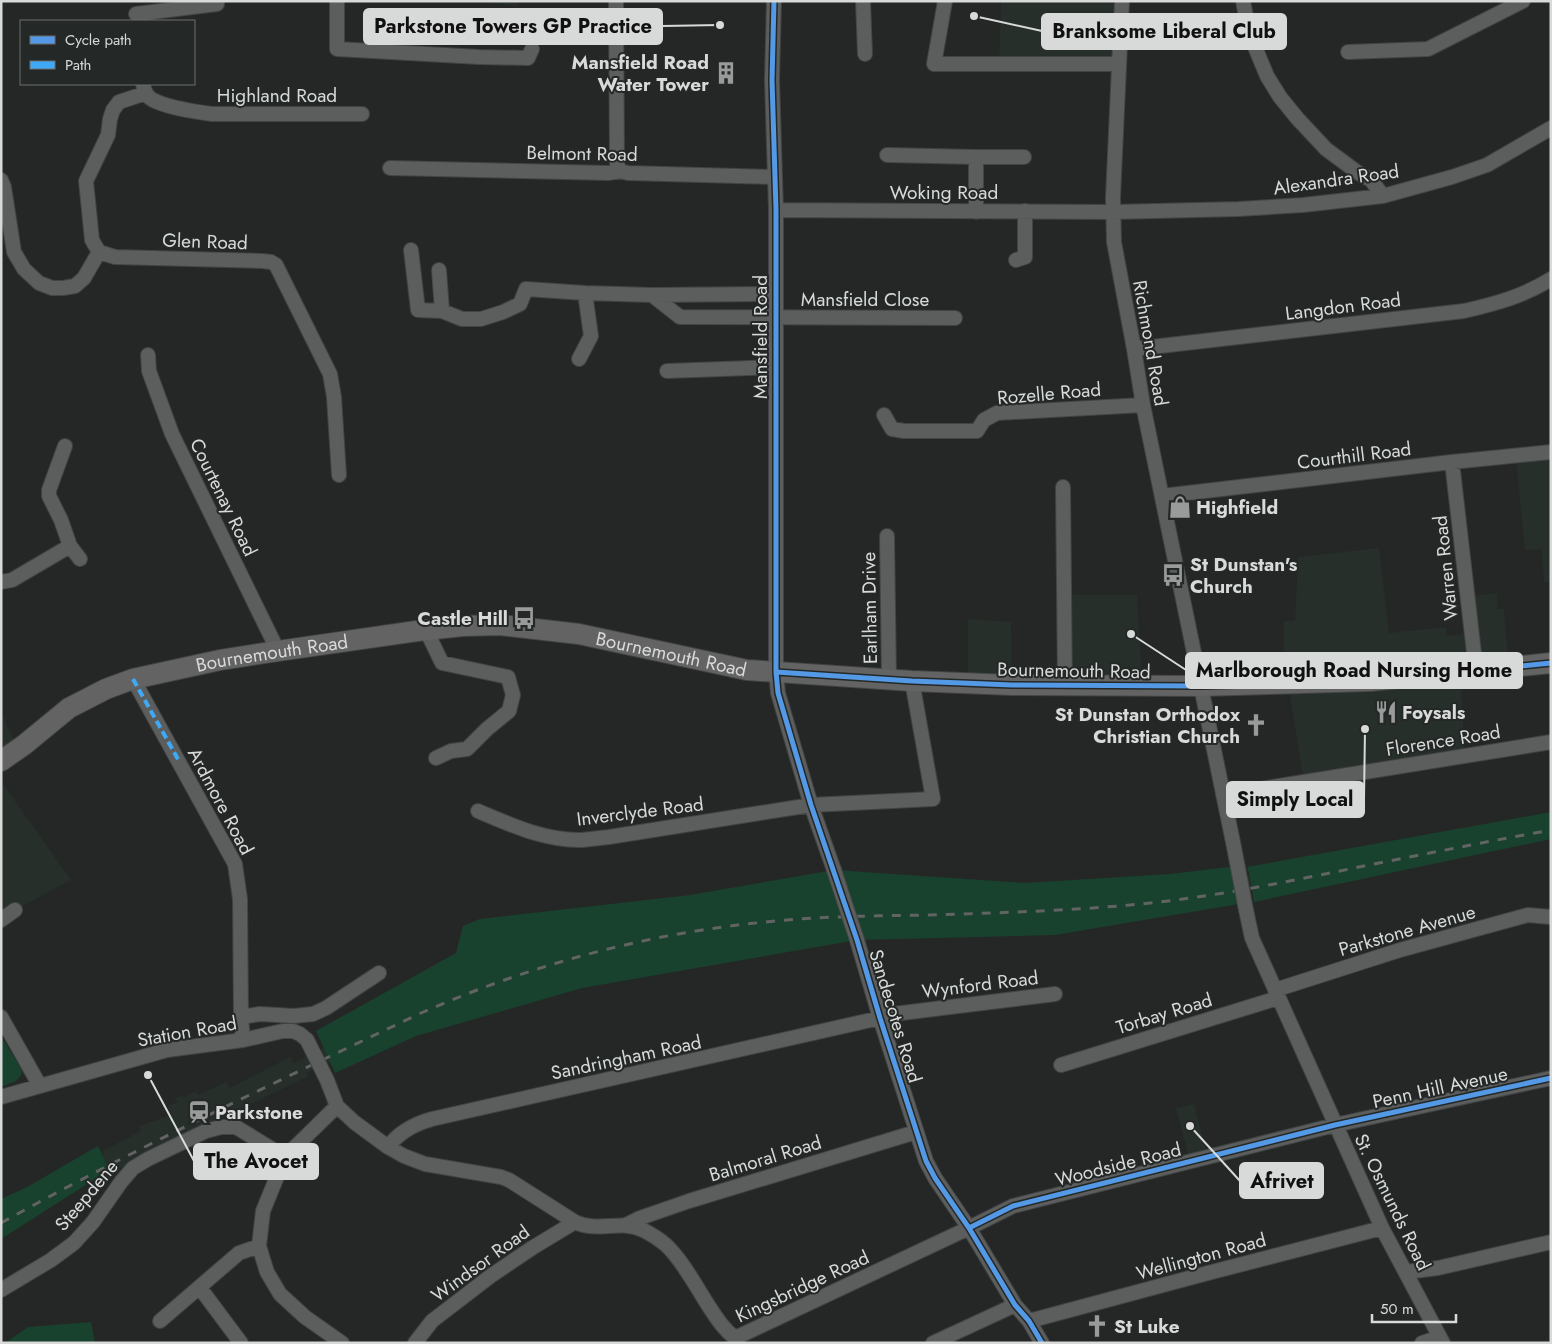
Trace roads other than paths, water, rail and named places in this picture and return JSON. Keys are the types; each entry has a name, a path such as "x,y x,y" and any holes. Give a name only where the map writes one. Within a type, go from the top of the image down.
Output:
{"highway":[{"name":"Bournemouth Road","path":"1,761 24,745 69,708 106,689 134,679 220,660 278,651 426,630 500,625 540,628 613,640 747,670 912,681 1065,686 1201,686 1370,681 1551,663"}],"street":[{"path":"337,1 335,53 530,58"},
{"path":"616,1 617,164 620,171"},
{"name":"Mansfield Road","path":"774,1 772,80 776,210 776,672"},
{"path":"863,1 866,54"},
{"path":"945,1 934,64 1119,64"},
{"name":"Richmond Road","path":"1122,1 1113,212 1114,242 1143,406 1223,795"},
{"path":"1243,1 1255,47 1267,76 1280,97 1326,149 1370,180 1383,196"},
{"path":"1348,52 1428,49 1523,1"},
{"path":"136,12 217,4"},
{"path":"6,182 14,252 24,269 39,283 52,288 75,286 84,278 99,252 92,240 86,181 108,135 113,110 119,102 144,88"},
{"name":"Highland Road","path":"144,88 152,100 212,114 362,114"},
{"name":"Alexandra Road","path":"1113,212 1239,209 1302,205 1383,196 1452,177 1487,165 1551,128"},
{"path":"887,155 1024,157"},
{"path":"976,157 976,212"},
{"name":"Belmont Road","path":"390,168 609,173 620,171 628,173 774,177"},
{"name":"Woking Road","path":"776,210 1113,212"},
{"path":"1016,260 1025,257 1025,211"},
{"path":"411,250 418,310 442,311 462,319 482,319 503,312 520,304 526,289 652,295 776,294"},
{"name":"Glen Road","path":"99,252 114,257 262,261 276,265 330,374 334,397 340,475"},
{"path":"439,270 442,311"},
{"name":"Langdon Road","path":"1134,349 1464,311 1503,301 1535,289 1551,279"},
{"path":"579,359 591,336 585,293"},
{"name":"Mansfield Close","path":"652,295 680,318 955,318"},
{"name":"Courtenay Road","path":"148,355 150,371 172,434 278,651"},
{"path":"667,371 775,367"},
{"name":"Rozelle Road","path":"884,415 892,429 904,431 976,431 984,420 997,413 1143,406"},
{"path":"65,446 49,490 49,496 70,546 80,559"},
{"name":"Courthill Road","path":"1162,496 1551,452"},
{"name":"Warren Road","path":"1452,462 1476,670"},
{"path":"1063,487 1065,686"},
{"name":"Earlham Drive","path":"887,536 889,680"},
{"path":"1,582 12,580 70,546"},
{"path":"426,630 442,663 508,677 513,695 509,711 467,749 451,751 436,758"},
{"name":"Sandecotes Road","path":"776,672 778,693 811,805 857,940 926,1161 1015,1305 1029,1321 1042,1343"},
{"name":"Ardmore Road","path":"134,679 235,864 240,899 241,1017 244,1040"},
{"name":"Inverclyde Road","path":"478,810 524,830 553,838 580,840 811,805 933,799 912,681"},
{"name":"Florence Road","path":"1223,795 1551,742"},
{"name":"St. Osmunds Road","path":"1223,795 1252,938 1382,1228 1442,1340"},
{"path":"1,920 15,910"},
{"name":"Parkstone Avenue","path":"1277,994 1400,950 1528,915 1551,917"},
{"path":"241,1017 260,1014 294,1016 313,1014 326,1008 379,973"},
{"name":"Wynford Road","path":"880,1018 886,1015 1055,994"},
{"name":"Torbay Road","path":"1061,1065 1277,994"},
{"path":"1,1017 40,1086"},
{"name":"Sandringham Road","path":"388,1147 397,1136 406,1130 432,1119 880,1018"},
{"name":"Station Road","path":"1,1098 167,1050 244,1040 283,1031 292,1031 308,1040 337,1106"},
{"name":"Penn Hill Avenue","path":"1335,1125 1551,1078"},
{"path":"337,1106 285,1157 263,1211 259,1246 267,1272 280,1294 305,1317 342,1343"},
{"name":"Kingsbridge Road","path":"337,1106 354,1122 388,1147 404,1156 425,1164 509,1180 584,1226 593,1228 626,1226 639,1229 666,1245 679,1260 720,1323 736,1340 969,1228"},
{"name":"Woodside Road","path":"969,1228 1013,1206 1335,1125"},
{"name":"Steepdene","path":"1,1290 51,1260 74,1243 94,1222 121,1182 133,1168 148,1158 206,1131 222,1127 236,1128 285,1157"},
{"name":"Balmoral Road","path":"626,1226 640,1218 689,1201 916,1132"},
{"name":"Windsor Road","path":"415,1343 432,1321 492,1275 575,1222"},
{"name":"Wellington Road","path":"1029,1321 1208,1272 1382,1228"},
{"path":"1406,1272 1438,1268 1551,1242"},
{"path":"160,1321 239,1253 259,1246"},
{"path":"200,1288 241,1343"},
{"path":"932,1343 1015,1305"},
{"path":"1422,1343 1442,1340"}],"railway":[{"path":"1,1223 157,1141 421,1013 504,980 590,954 678,934 786,920 1029,911 1160,902 1250,888 1551,830"}],"place":[{"name":"Branksome Liberal Club","path":"974,16"},
{"name":"Parkstone Towers GP Practice","path":"720,25"},
{"name":"Mansfield Road Water Tower","path":"726,73"},
{"name":"Highfield","path":"1180,507"},
{"name":"St Dunstan's Church","path":"1173,575"},
{"name":"Castle Hill","path":"524,618"},
{"name":"Marlborough Road Nursing Home","path":"1131,634"},
{"name":"Foysals","path":"1386,712"},
{"name":"St Dunstan Orthodox Christian Church","path":"1256,725"},
{"name":"Simply Local","path":"1365,729"},
{"name":"The Avocet","path":"148,1075"},
{"name":"Parkstone","path":"199,1112"},
{"name":"Afrivet","path":"1190,1126"},
{"name":"St Luke","path":"1097,1326"}]}
